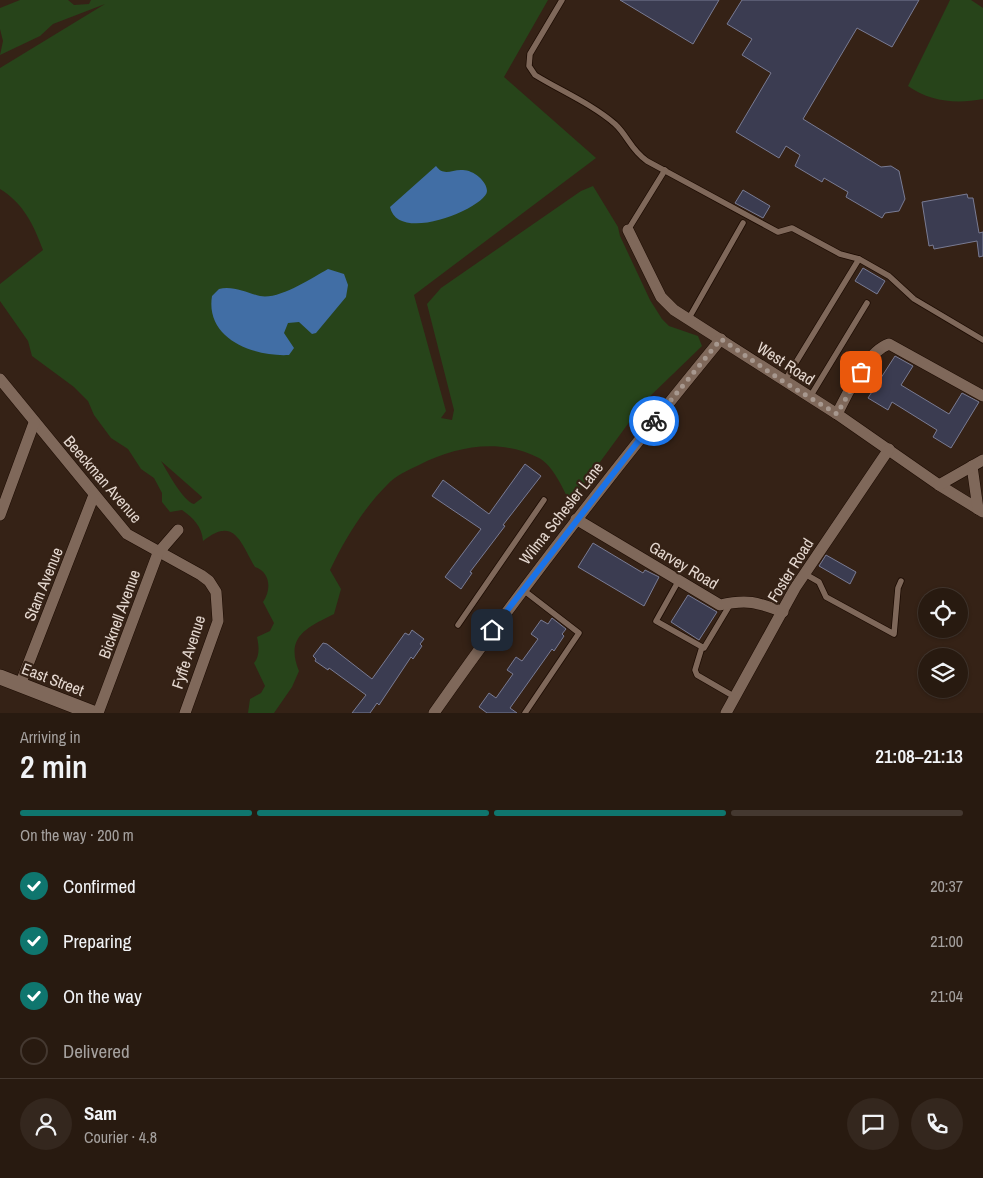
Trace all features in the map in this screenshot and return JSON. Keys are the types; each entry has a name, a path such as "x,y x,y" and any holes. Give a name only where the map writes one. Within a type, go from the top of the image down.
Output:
{"main road":[{"name":"East Street","path":"0,677 93,713"}],"street":[{"name":"West Road","path":"628,230 661,296 674,310 689,318 784,382 837,414 939,484 981,510"},
{"name":"Wilma Schesler Lane","path":"434,713 522,589 721,339"},
{"path":"837,414 872,356 880,347 889,344 983,396"},
{"name":"Beeckman Avenue","path":"0,379 34,423 127,534 209,581 216,592 216,600"},
{"path":"0,515 34,423"},
{"name":"Foster Road","path":"726,713 805,574 889,450"},
{"path":"939,484 983,460"},
{"path":"972,466 981,510"},
{"name":"Stam Avenue","path":"20,685 94,495"},
{"name":"Garvey Road","path":"576,519 720,605 757,602 783,612"},
{"name":"Bicknell Avenue","path":"98,713 158,553 178,530"},
{"name":"Fyffe Avenue","path":"185,713 218,621 216,600"}],"lane":[{"path":"562,0 530,54 528,61 531,71 607,117 623,133 637,154 778,232 792,228 840,254 859,259 889,276 914,300 983,340"},
{"path":"628,230 665,170"},
{"path":"689,318 743,223"},
{"path":"784,382 859,259"},
{"path":"810,397 867,303"},
{"path":"458,625 544,500"},
{"path":"805,574 820,582 826,597 894,634 898,588 901,581"},
{"path":"679,580 656,621 702,647"},
{"path":"522,589 579,634 525,713"},
{"path":"731,603 704,648 702,647 696,670 697,675 735,698"}],"green space":[{"path":"20,0 68,0 74,5 89,4 91,0 548,0 504,77 596,158 414,295 446,411 441,418 452,420 454,410 427,304 441,288 581,191 593,186 618,227 620,236 650,300 662,319 669,326 698,336 702,346 644,402 578,492 568,498 556,476 544,461 524,452 494,446 463,449 433,458 390,482 362,514 330,570 341,589 334,614 307,629 301,635 295,650 295,659 299,671 292,687 274,713 248,713 250,699 261,693 265,686 254,663 258,651 257,637 270,631 274,623 263,602 268,592 268,582 264,573 255,567 240,541 229,531 214,534 203,541 199,527 190,516 182,510 170,512 162,502 162,493 154,478 141,469 128,449 111,438 94,415 88,401 74,387 32,356 28,341 0,301 0,284 43,250 27,215 15,201 0,189 0,68 105,4 53,24 40,36 0,55 3,41 0,29 0,8","holes":["161,461 202,497 194,504 190,502 176,485"]},
{"path":"950,0 971,0 983,8 983,99 944,100 925,95 908,86"}],"water":[{"path":"436,166 445,172 467,170 475,174 486,187 487,191 483,198 473,206 442,219 424,223 409,223 396,218 390,207"},
{"path":"328,269 344,274 348,285 346,297 316,333 312,334 299,322 288,323 284,333 294,348 289,355 261,353 247,349 224,334 216,324 212,311 212,296 219,289 235,289 260,296 276,295 286,292"}],"building":[{"path":"620,0 719,0 693,44"},
{"path":"742,0 919,0 892,47 857,28 803,119 881,167 891,166 899,171 905,199 899,211 885,213 882,218 846,197 848,192 824,178 822,182 795,166 800,155 786,146 779,158 736,132 771,73 742,55 752,39 727,24"},
{"path":"743,190 770,206 763,218 735,203"},
{"path":"967,194 968,198 973,198 979,233 983,232 983,256 979,257 977,241 934,249 933,245 929,246 922,202"},
{"path":"863,268 885,281 877,294 855,281"},
{"path":"895,356 913,366 901,385 949,414 962,393 979,402 951,448 933,437 937,430 892,402 888,410 868,398"},
{"path":"525,464 541,476 503,525 505,526 470,572 472,573 461,589 445,577 481,529 432,496 443,480 489,514"},
{"path":"593,543 643,573 645,570 659,577 644,606 578,567"},
{"path":"826,555 856,572 850,584 819,566"},
{"path":"688,595 717,612 699,640 671,622"},
{"path":"552,618 566,629 562,634 564,636 554,651 552,649 510,708 517,713 487,713 479,707 489,693 496,698 513,674 507,670 516,657 522,661 538,639 531,634 541,620 548,624"},
{"path":"412,630 424,639 420,644 422,646 413,659 411,657 379,705 377,703 370,713 352,713 366,695 329,668 328,670 315,661 316,659 313,656 323,643 327,644 372,679 405,633 409,635"}],"way so far":[{"path":"654,421 721,339 784,382 837,414 861,372"}],"route":[{"path":"492,630 565,533 654,421"}]}
